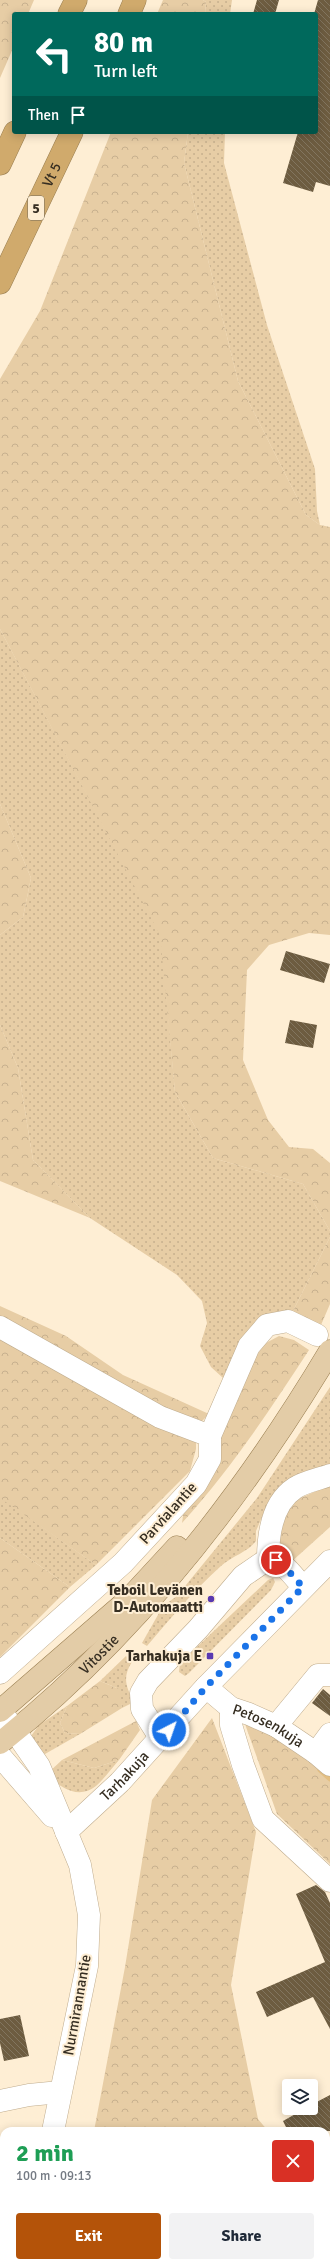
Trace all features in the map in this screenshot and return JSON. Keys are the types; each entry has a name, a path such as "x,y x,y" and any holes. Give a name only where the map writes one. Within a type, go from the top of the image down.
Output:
{"highway":[{"path":"70,12 76,0"},
{"path":"130,12 135,0"},
{"path":"0,164 14,134"},
{"name":"Vt 5","path":"0,283 71,134"}],"main road":[{"name":"Vitostie","path":"7,1737 109,1645 154,1598 232,1499 296,1408 323,1343"},
{"name":"Vitostie","path":"0,1711 129,1599 188,1536 232,1499"}],"street":[{"path":"0,1327 160,1416 210,1436 249,1346 267,1325 288,1321 323,1343"},
{"name":"Parvialantie","path":"0,1673 123,1563 196,1484 210,1459 210,1436"},
{"path":"268,1559 268,1538 277,1508 294,1488 330,1475"},
{"path":"161,1739 142,1709 141,1693 148,1681 198,1629 243,1576 268,1559 276,1560 282,1564 303,1587"},
{"name":"Tarhakuja","path":"66,1832 120,1782 161,1739 206,1687 330,1561"},
{"path":"276,1726 318,1675 330,1675"},
{"name":"Petosenkuja","path":"206,1687 230,1708 276,1726 323,1759"},
{"path":"230,1708 231,1725 241,1759 263,1819 330,1881"},
{"name":"Nurmirannantie","path":"0,1711 7,1737 39,1766 80,1865 88,1915 87,1966 54,2127"},
{"path":"323,1759 330,1734"},
{"name":"Nurmirannantie","path":"0,1756 66,1832"},
{"path":"0,2101 29,2095 60,2092"}],"green space":[{"path":"0,0 34,0 29,12 12,12 12,51 0,78"},
{"path":"163,0 203,0 206,2 205,12 158,12"},
{"path":"203,0 232,0 230,12 205,12 206,2"},
{"path":"110,134 188,134 184,163 238,381 306,515 320,525 330,527 330,935 309,933 269,945 247,970 243,1060 268,1120 289,1147 313,1149 330,1163 330,1231 303,1184 213,1158 175,1092 160,935 0,629 0,379 40,311"},
{"path":"188,134 225,134 224,163 267,325 315,469 317,511 320,525 306,515 238,381 184,163"},
{"path":"0,629 161,935 175,1092 213,1158 303,1184 330,1231 330,1237 290,1317 243,1339 223,1378 211,1367 200,1346 207,1323 202,1301 177,1275 90,1218 33,1160 18,1068 0,1025 0,935 23,917 31,878 0,804"},
{"path":"0,804 31,878 23,917 0,935"},
{"path":"0,1025 18,1068 33,1160 90,1218 0,1181"},
{"path":"330,1237 330,1304 321,1325 290,1317"},
{"path":"0,1306 66,1336 123,1375 209,1414 200,1423 139,1399 0,1318"},
{"path":"279,1336 294,1340 309,1350 265,1417 217,1482 182,1523 184,1509 220,1456 222,1430 245,1375 264,1344"},
{"path":"0,1337 196,1436 196,1449 190,1471 96,1565 0,1498"},
{"path":"330,1387 330,1469 268,1503 256,1531 256,1541 253,1545 225,1563 211,1575 183,1604 147,1646 142,1643 163,1606 177,1596 257,1498"},
{"path":"330,1485 330,1527 290,1563 278,1543 278,1521 296,1500"},
{"path":"0,1497 96,1565 70,1587 0,1538"},
{"path":"0,1538 70,1587 0,1657"},
{"path":"273,1578 275,1582 271,1590 189,1673 185,1676 179,1672 180,1663 268,1580"},
{"path":"126,1656 132,1662 127,1672 126,1682 134,1702 122,1708 117,1688 100,1681"},
{"path":"100,1681 119,1689 122,1708 80,1734 65,1733 60,1723 67,1706"},
{"path":"67,1706 60,1723 65,1733 80,1734 45,1754 36,1751 31,1736 39,1725"},
{"path":"240,1710 330,1771 330,1864 277,1814"},
{"path":"212,1718 256,1832 231,1985 258,2119 265,2127 95,2127 125,1967 152,1800"},
{"path":"136,1721 140,1730 119,1760 94,1768 62,1760"},
{"path":"62,1760 94,1768 119,1760 96,1786 83,1792 76,1792 57,1783 48,1773"}],"building":[{"path":"257,0 279,0 276,12 254,12"},
{"path":"318,0 330,0 330,186 316,182 313,192 283,183 297,134 318,134 318,12 315,12"},
{"path":"286,951 330,964 324,983 280,970"},
{"path":"290,1020 317,1025 313,1048 285,1043"},
{"path":"323,1689 330,1695 330,1716 312,1703"},
{"path":"316,1885 325,1892 330,1903 330,2029 313,1997 267,2017 256,1992 325,1962 296,1894"},
{"path":"20,2015 29,2056 4,2061 0,2043 0,2019"},
{"path":"330,2095 330,2127 286,2127 283,2121 294,2115 318,2115 318,2101"}],"waterway":[{"path":"320,1770 330,1779"}],"place":[{"name":"Teboil Levänen D-Automaatti","path":"211,1599"},
{"name":"Tarhakuja E","path":"210,1656"}],"route":[{"path":"169,1730 206,1687 303,1587 282,1564 276,1560"}]}
